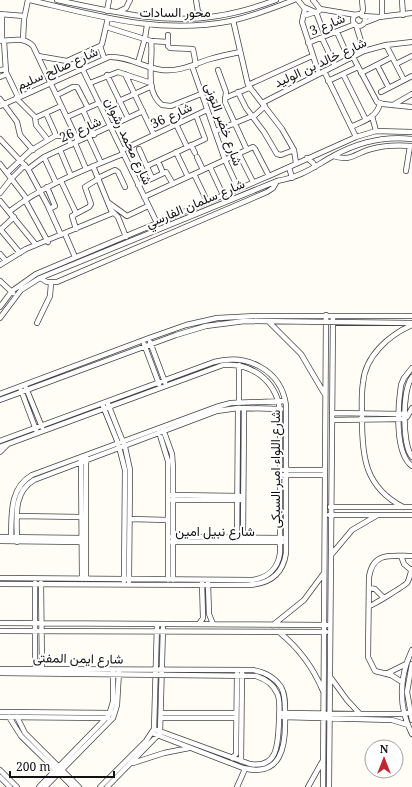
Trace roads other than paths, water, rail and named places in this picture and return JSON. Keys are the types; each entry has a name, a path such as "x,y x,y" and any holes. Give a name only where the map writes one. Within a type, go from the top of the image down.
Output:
{"street":[{"path":"23,40 24,16 29,0"},
{"name":"محور السادات","path":"29,0 108,18 147,25 168,26 205,25 233,20 265,11 294,0"},
{"name":"محور السادات","path":"57,0 108,11 168,18 209,17 233,13 275,0"},
{"path":"108,11 110,0"},
{"path":"118,12 126,8 130,0"},
{"path":"196,0 198,12 201,15 209,17"},
{"path":"275,0 276,7"},
{"path":"298,0 304,7 314,11"},
{"path":"312,0 318,8 360,15 381,17 412,14"},
{"path":"312,0 314,11 323,37 335,66"},
{"path":"355,24 363,10 362,0"},
{"path":"381,17 382,0"},
{"path":"402,0 402,14"},
{"path":"262,4 265,6 265,11"},
{"path":"304,7 302,22 312,56 328,81 356,137"},
{"path":"303,16 314,11 327,10"},
{"path":"341,11 355,24 364,51"},
{"path":"24,16 1,14 2,41 7,72 17,98 35,118 36,125 48,140"},
{"path":"360,15 364,23"},
{"name":"شارع 3","path":"308,44 355,24 360,26 381,17"},
{"path":"38,56 67,61 100,46 102,44 108,18"},
{"path":"168,18 168,26"},
{"path":"233,20 249,86 278,122 294,150 296,164"},
{"path":"138,63 146,38 147,25"},
{"path":"106,27 146,38 151,41 168,42 168,35"},
{"path":"337,32 351,58 358,66 374,99 381,104 412,107"},
{"path":"2,41 23,40 33,46 73,130 75,143 86,169"},
{"path":"151,41 151,84 158,101 165,107 201,94"},
{"name":"شارع خضر التونى","path":"168,42 170,48 192,48 194,66 201,94 225,160 238,188"},
{"name":"شارع خالد بن الوليد","path":"253,116 263,105 321,72 364,51 386,45 412,42"},
{"path":"386,45 404,80"},
{"path":"100,46 104,58"},
{"name":"شارع صالح سليم","path":"1,105 104,58 114,57 138,63 150,68 165,70 194,66 212,58 240,52"},
{"path":"225,98 312,56"},
{"path":"396,64 412,56"},
{"path":"361,73 392,57"},
{"path":"377,65 389,88"},
{"path":"328,81 358,66"},
{"name":"شارع محمد رشوان","path":"82,68 157,223"},
{"path":"0,70 7,72"},
{"path":"218,70 226,92 225,98 234,123 247,150"},
{"path":"0,77 7,72"},
{"path":"90,83 107,75 118,72 151,84"},
{"path":"125,74 154,134"},
{"path":"343,74 366,120"},
{"path":"107,75 128,118"},
{"path":"381,92 412,76"},
{"path":"119,100 134,94 151,84"},
{"path":"56,94 73,87 77,87 85,109 91,136 100,163"},
{"path":"238,92 277,154 281,155 294,150"},
{"path":"393,105 412,94"},
{"path":"0,99 1,105 17,122 22,137 32,150"},
{"path":"67,117 99,103"},
{"path":"351,126 372,116 381,104"},
{"path":"35,118 61,106"},
{"name":"شارع 36","path":"10,212 26,199 47,187 100,163 154,134 207,110"},
{"name":"شارع 26","path":"0,193 11,179 26,167 44,157 143,111"},
{"path":"46,113 56,133 55,136"},
{"path":"147,166 205,137 196,115"},
{"path":"216,132 253,116"},
{"path":"372,116 376,131"},
{"path":"176,124 196,155 203,170"},
{"path":"7,173 32,150 55,136 73,130"},
{"name":"شارع سلمان الفارسي","path":"0,307 12,291 36,274 269,176 356,137 376,131 412,132"},
{"path":"66,133 75,143"},
{"path":"0,139 26,167 75,257"},
{"name":"شارع سلمان الفارسي","path":"0,318 16,295 26,286 40,278 277,181 292,178 359,144 378,139 412,139"},
{"path":"333,156 346,159 370,149 390,146 411,146 406,171"},
{"path":"144,197 247,150 255,148 269,176"},
{"path":"60,150 71,176"},
{"path":"138,150 152,178"},
{"path":"294,150 313,163 315,167"},
{"path":"176,152 188,177"},
{"path":"239,154 253,182"},
{"path":"44,157 56,183"},
{"path":"158,161 163,173"},
{"path":"93,166 113,213 118,217 126,237"},
{"path":"1,167 26,199 48,242"},
{"path":"210,167 223,195"},
{"path":"289,167 292,178"},
{"path":"76,229 72,218 76,213 90,205 85,186 115,170 118,172 125,187"},
{"path":"138,185 163,173 169,173 173,184"},
{"path":"194,174 207,201"},
{"path":"61,180 76,213"},
{"path":"40,278 51,283 57,282 267,192 273,188 277,181"},
{"path":"47,187 55,204 54,207 49,209"},
{"path":"0,201 36,246"},
{"path":"109,203 117,207 123,214 128,216 148,206"},
{"path":"0,265 20,253 113,213"},
{"path":"14,217 0,230 20,253"},
{"path":"0,254 6,261"},
{"path":"0,281 16,295"},
{"path":"37,323 50,296 51,283"},
{"path":"323,787 325,515 324,394 326,315"},
{"path":"0,394 143,340 186,325 217,318 245,316 326,315 412,316"},
{"path":"329,787 333,316"},
{"path":"0,400 145,346 206,326 245,321 412,324"},
{"path":"269,322 301,354 324,394"},
{"path":"403,507 388,496 370,475 363,456 363,381 368,366 385,342 412,324"},
{"path":"149,338 166,385"},
{"path":"143,340 160,387"},
{"name":"شارع اللواء امير السبكى","path":"0,441 158,382 214,362 227,359 241,359 259,366 269,373 281,389 285,401 286,472 283,565 276,575 266,582 254,585 208,582 129,585 0,584"},
{"path":"239,365 243,540"},
{"name":"شارع اللواء امير السبكى","path":"0,447 216,367 239,365 251,369 266,380 273,388 280,409 280,472 283,540"},
{"path":"412,368 404,378 401,385 400,416 401,452 412,466"},
{"path":"412,377 407,387 406,416 406,443 412,457"},
{"path":"25,384 44,430"},
{"path":"19,386 38,433"},
{"path":"107,401 130,470 129,585"},
{"path":"14,539 13,502 16,491 23,482 32,475 217,411 240,406 285,401"},
{"path":"102,403 122,445 125,481 124,585"},
{"path":"240,406 286,409"},
{"path":"237,540 240,406"},
{"path":"406,416 412,408"},
{"path":"332,413 362,413 406,416"},
{"path":"332,420 400,416"},
{"path":"161,430 168,461 171,498 170,580"},
{"path":"0,452 9,444"},
{"path":"14,539 19,497 28,483 83,458"},
{"path":"83,458 81,517 84,540"},
{"path":"83,458 84,579"},
{"path":"280,472 325,472"},
{"path":"171,498 243,498"},
{"path":"171,498 168,520 171,540"},
{"path":"325,507 412,507"},
{"path":"325,515 412,515"},
{"path":"331,555 352,530 377,515"},
{"path":"17,516 81,517"},
{"path":"130,519 168,520"},
{"path":"0,536 14,539"},
{"path":"0,541 14,539 84,540"},
{"name":"شارع نبيل امين","path":"171,540 283,540"},
{"path":"402,682 395,677 375,671 368,657 370,569 378,558 384,556 412,556"},
{"path":"369,606 376,604 383,597 404,586 410,577 411,569 404,564 401,556"},
{"path":"273,625 299,604 324,573"},
{"name":"شارع اللواء امير السبكى","path":"0,578 170,580 202,582"},
{"path":"10,585 11,579"},
{"path":"35,579 35,671"},
{"path":"41,579 42,671"},
{"path":"199,624 203,618 202,582"},
{"path":"208,582 209,614 214,624"},
{"path":"369,588 375,589 383,597"},
{"path":"0,623 331,625"},
{"path":"107,787 160,733 161,715 157,624"},
{"path":"100,787 153,731 163,624"},
{"path":"0,631 330,632"},
{"path":"279,632 296,647 309,664 324,693"},
{"path":"412,650 406,664 402,682 404,714 412,734"},
{"path":"386,674 406,664"},
{"path":"412,664 407,692 412,720"},
{"name":"شارع ايمن المفتى","path":"0,669 35,671 240,673"},
{"name":"شارع ايمن المفتى","path":"0,674 35,671"},
{"path":"46,787 112,715 116,672"},
{"path":"160,733 190,748 245,769 265,769 278,760 284,745 285,715 282,690 275,680 263,672 240,673"},
{"path":"153,731 241,761 258,764 266,762 273,756 278,748 278,696 272,685 256,676 240,673"},
{"path":"230,763 236,754 236,716 240,673"},
{"path":"240,673 241,761"},
{"path":"330,676 346,700 360,714"},
{"path":"0,712 90,715"},
{"path":"330,716 404,714 411,712"},
{"path":"0,717 112,715"},
{"path":"161,715 236,716"},
{"path":"279,715 330,716 392,720 408,725"},
{"path":"9,717 21,736 78,787"},
{"path":"17,717 25,733 60,770 72,787"},
{"path":"131,764 164,753 190,748"},
{"path":"308,787 323,761"},
{"path":"237,787 245,769"},
{"path":"0,770 17,787"},
{"path":"39,787 60,770"},
{"path":"0,777 10,787"}]}
